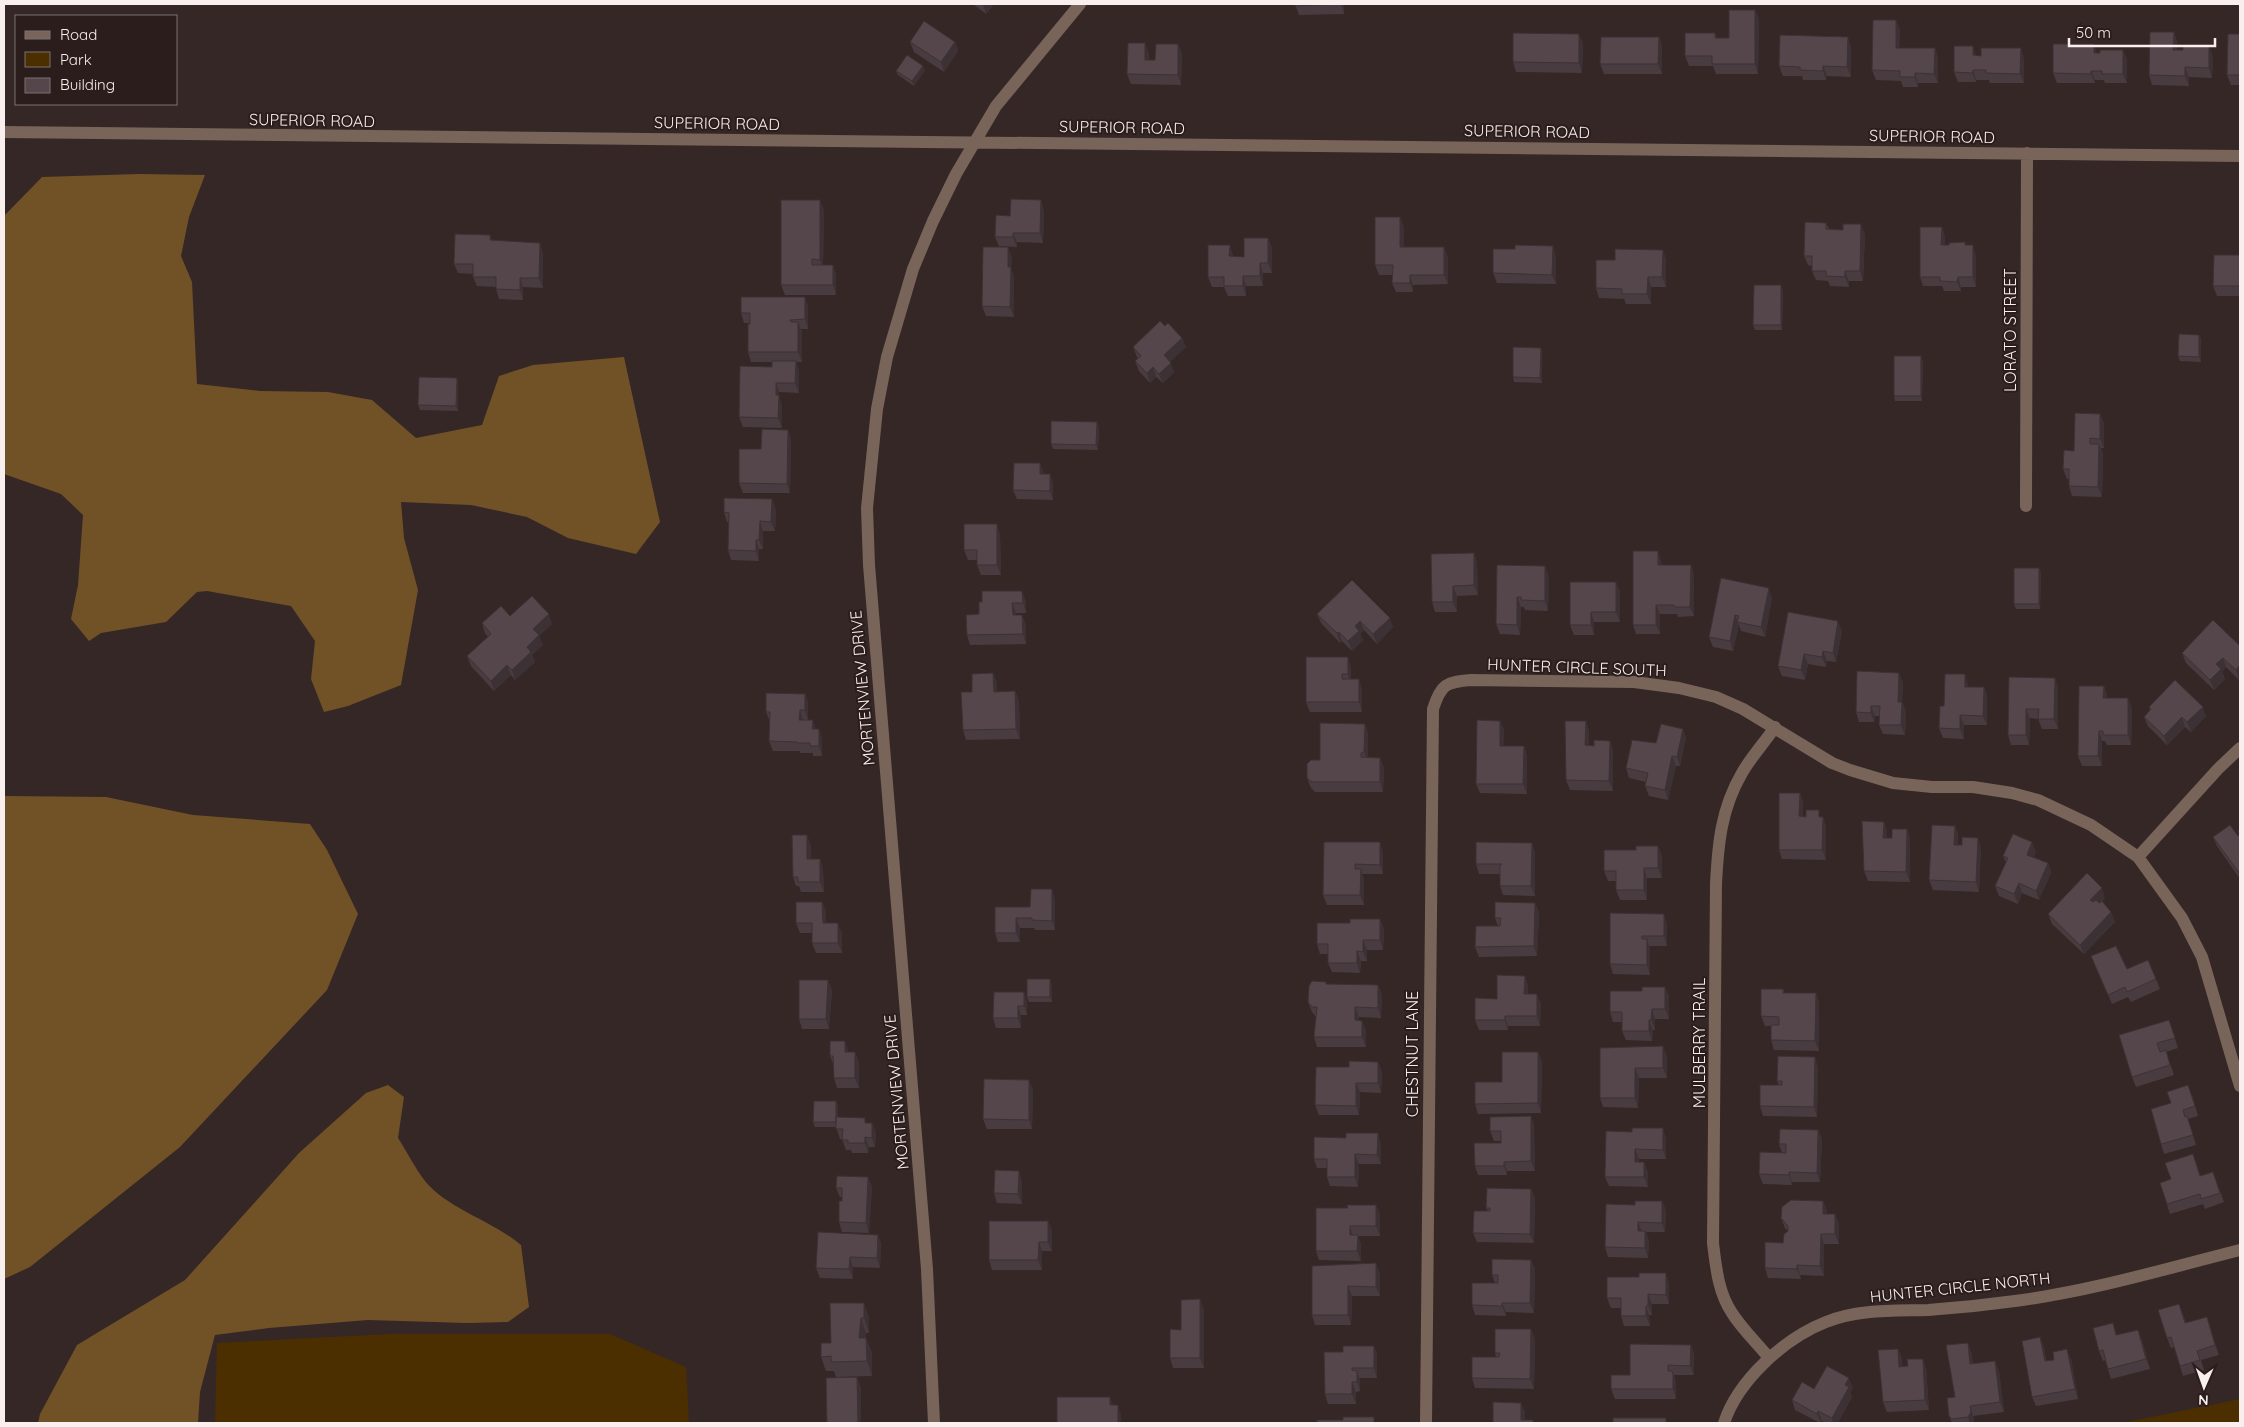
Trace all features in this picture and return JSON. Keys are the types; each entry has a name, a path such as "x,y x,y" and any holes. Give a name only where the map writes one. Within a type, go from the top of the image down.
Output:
{"street":[{"name":"MORTENVIEW DRIVE","path":"934,1423 927,1269 872,622 867,508 877,408 897,319 913,269 933,221 975,141 996,106 1080,4"},
{"name":"SUPERIOR ROAD","path":"4,132 2240,156"},
{"name":"LORATO STREET","path":"2026,506 2027,153"},
{"name":"HUNTER CIRCLE SOUTH","path":"1442,686 1451,682 1471,680 1634,682 1660,685 1716,697 1775,727 1832,763 1880,780 1924,786 1973,787 2012,793 2038,800 2091,825 2138,857 2182,918 2202,957 2240,1086"},
{"name":"CHESTNUT LANE","path":"1426,1423 1432,709 1442,686"},
{"name":"MULBERRY TRAIL","path":"1769,1358 1732,1313 1718,1282 1713,1243 1716,884 1719,831 1726,806 1742,774 1775,727"},
{"path":"2138,857 2218,769 2240,748"},
{"name":"HUNTER CIRCLE NORTH","path":"1724,1423 1739,1394 1769,1358 1799,1335 1828,1321 1873,1312 1947,1308 2015,1301 2064,1293 2240,1250"}],"green space":[{"path":"389,1334 610,1334 686,1367 689,1423 215,1423 217,1343"},
{"path":"2240,1399 2240,1423 2122,1423"}],"shaded area":[{"path":"139,174 205,175 189,217 181,256 192,282 197,384 260,391 328,392 372,400 416,438 482,425 499,376 533,365 624,357 660,522 636,554 568,538 527,517 471,505 401,502 404,538 418,590 401,685 348,706 324,712 311,679 315,641 291,606 207,591 197,592 166,622 101,633 89,641 71,619 78,585 83,515 61,494 4,474 4,216 42,177"},
{"path":"4,796 106,797 193,815 310,824 327,850 358,914 327,990 180,1147 30,1267 4,1279"},
{"path":"388,1085 404,1097 398,1138 425,1181 435,1191 458,1207 521,1245 529,1307 508,1322 467,1323 368,1320 269,1328 215,1335 200,1392 198,1423 38,1423 40,1414 77,1345 185,1280 299,1153 366,1093"}],"building":[{"path":"1295,4 1341,4 1295,6"},
{"path":"1729,10 1755,10 1755,64 1712,64 1712,56 1685,56 1685,33 1715,33 1715,38 1729,38"},
{"path":"1873,20 1896,20 1896,48 1935,48 1934,74 1915,73 1915,77 1900,77 1900,71 1872,70"},
{"path":"924,21 955,42 941,62 910,42"},
{"path":"2150,32 2174,32 2173,50 2183,50 2183,46 2209,46 2209,68 2185,67 2185,76 2149,75"},
{"path":"1513,33 1579,34 1579,63 1513,62"},
{"path":"2228,34 2240,34 2240,75 2227,75"},
{"path":"1780,35 1848,37 1847,67 1823,66 1823,71 1800,70 1800,67 1779,66"},
{"path":"1601,37 1659,37 1658,64 1600,64"},
{"path":"1128,43 1145,43 1145,60 1155,60 1156,44 1178,44 1178,75 1127,74"},
{"path":"2053,44 2094,44 2094,53 2100,53 2100,50 2123,50 2123,74 2102,74 2102,71 2091,71 2091,74 2053,73"},
{"path":"1954,46 1973,46 1973,55 1981,56 1981,48 2021,48 2020,74 1986,73 1986,70 1973,70 1972,73 1954,72"},
{"path":"907,55 923,66 912,81 896,71"},
{"path":"1011,199 1041,200 1040,233 1013,233 1013,237 995,237 996,215 1010,216"},
{"path":"781,200 820,200 820,260 812,259 812,265 833,265 833,285 781,285"},
{"path":"1375,217 1400,217 1400,247 1444,247 1444,275 1410,275 1410,283 1392,283 1393,265 1375,265"},
{"path":"1805,222 1826,223 1826,229 1843,230 1843,224 1861,224 1860,271 1845,271 1845,277 1826,276 1826,271 1812,271 1812,256 1804,256"},
{"path":"1920,227 1942,227 1941,245 1965,242 1965,245 1973,245 1973,277 1958,277 1957,282 1940,281 1940,277 1920,277"},
{"path":"455,234 490,235 490,240 540,243 539,278 520,278 520,290 496,289 496,277 473,277 473,264 454,264"},
{"path":"1244,238 1268,238 1268,263 1260,263 1260,276 1243,276 1243,286 1224,286 1224,277 1208,277 1208,245 1230,245 1229,256 1244,257"},
{"path":"1515,245 1553,246 1552,275 1493,273 1493,249 1515,249"},
{"path":"983,247 1008,247 1008,267 1011,267 1010,307 982,306"},
{"path":"1615,249 1663,250 1662,277 1648,277 1647,294 1622,294 1622,289 1596,288 1596,260 1615,260"},
{"path":"2214,255 2240,255 2240,286 2213,286"},
{"path":"1754,285 1781,285 1781,325 1753,325"},
{"path":"741,297 805,297 805,319 790,320 791,322 798,322 798,352 748,352 750,313 741,313"},
{"path":"1160,321 1165,326 1168,323 1182,338 1164,355 1171,363 1159,374 1153,367 1147,373 1135,361 1141,356 1133,347"},
{"path":"2179,334 2199,335 2199,357 2178,356"},
{"path":"1513,347 1541,348 1540,378 1513,377"},
{"path":"1894,356 1921,356 1921,396 1894,396"},
{"path":"772,361 796,361 795,383 776,383 776,395 779,395 778,418 739,417 740,366 772,367"},
{"path":"419,377 457,378 456,406 418,405"},
{"path":"2075,413 2100,414 2100,439 2090,438 2090,444 2099,444 2098,487 2069,486 2069,469 2063,469 2064,450 2074,451"},
{"path":"1051,421 1097,422 1096,445 1051,444"},
{"path":"762,429 788,430 787,484 739,483 739,449 761,449"},
{"path":"1014,463 1040,463 1040,474 1050,474 1050,491 1013,490"},
{"path":"724,498 772,499 771,522 760,521 759,540 756,540 756,551 728,550 729,513 724,512"},
{"path":"964,524 997,524 997,565 977,565 977,550 964,550"},
{"path":"1633,551 1658,551 1658,565 1691,565 1690,607 1656,605 1656,625 1633,625"},
{"path":"1474,553 1474,585 1453,586 1453,602 1432,602 1431,554"},
{"path":"1497,565 1545,566 1545,601 1521,600 1521,597 1517,597 1517,625 1496,624"},
{"path":"2014,568 2039,568 2039,604 2014,604"},
{"path":"1721,578 1769,588 1761,627 1737,622 1739,616 1735,615 1730,641 1709,637"},
{"path":"1352,580 1390,618 1373,634 1360,621 1355,626 1359,631 1348,641 1317,614"},
{"path":"1570,582 1616,582 1616,612 1591,612 1591,625 1570,625"},
{"path":"982,591 1022,591 1023,603 1012,603 1013,615 1022,615 1023,634 967,635 966,615 979,614 979,602 982,602"},
{"path":"532,596 549,614 533,629 539,635 527,647 531,652 512,670 507,665 491,681 467,656 491,634 482,623 501,606 510,616"},
{"path":"1788,612 1838,621 1833,653 1823,651 1822,657 1804,654 1801,670 1778,666"},
{"path":"2213,620 2240,646 2240,665 2236,670 2223,658 2216,664 2221,669 2210,680 2182,653"},
{"path":"1306,657 1348,657 1348,674 1342,674 1342,679 1359,679 1359,702 1306,702"},
{"path":"1857,671 1899,673 1898,702 1902,702 1901,725 1879,725 1880,706 1871,706 1871,713 1856,712"},
{"path":"993,673 994,692 1015,691 1016,729 963,730 961,692 972,692 972,674"},
{"path":"1945,674 1965,674 1965,687 1984,687 1983,716 1960,715 1960,729 1939,728 1940,706 1944,706"},
{"path":"2009,677 2055,678 2054,719 2038,719 2039,709 2026,709 2026,735 2008,735"},
{"path":"2175,680 2203,707 2187,722 2182,717 2164,736 2144,717 2151,709 2149,707"},
{"path":"2079,686 2104,686 2103,698 2128,698 2128,735 2103,735 2103,731 2099,731 2098,756 2078,756"},
{"path":"766,693 805,694 805,710 800,710 799,720 813,720 812,729 819,729 819,746 810,746 810,743 769,741 770,712 766,712"},
{"path":"1477,720 1500,721 1500,746 1524,746 1523,784 1476,784"},
{"path":"1565,721 1586,721 1585,745 1594,746 1594,740 1610,741 1609,781 1566,780"},
{"path":"1320,723 1365,724 1364,752 1361,753 1361,757 1380,758 1380,782 1312,782 1307,778 1307,764 1311,760 1320,760"},
{"path":"1661,724 1683,729 1677,757 1672,756 1665,790 1645,786 1648,773 1626,768 1632,740 1656,743"},
{"path":"1779,793 1800,793 1799,816 1806,817 1806,810 1819,810 1819,817 1823,817 1822,850 1779,850"},
{"path":"1862,821 1884,822 1883,838 1892,838 1892,829 1907,829 1906,872 1864,871"},
{"path":"1932,825 1955,826 1954,845 1962,845 1962,837 1978,838 1976,882 1929,880"},
{"path":"2230,825 2238,836 2240,834 2240,874 2213,837"},
{"path":"2013,834 2032,842 2027,855 2048,863 2036,891 2019,883 2014,894 1995,886 2008,858 2003,856"},
{"path":"792,835 807,835 807,859 820,859 820,882 798,882 798,877 793,877"},
{"path":"1324,842 1380,842 1380,865 1355,864 1355,869 1361,869 1360,895 1323,895"},
{"path":"1476,842 1532,843 1531,886 1500,886 1500,866 1502,864 1476,864"},
{"path":"1636,846 1658,846 1658,868 1644,868 1644,890 1616,890 1616,871 1604,871 1604,850 1636,850"},
{"path":"2087,873 2102,888 2090,900 2093,902 2096,900 2099,903 2102,901 2111,912 2080,945 2048,914"},
{"path":"1031,889 1052,889 1052,921 1016,918 1016,933 995,933 995,907 1030,907"},
{"path":"796,902 822,902 823,923 838,923 838,943 812,943 812,923 796,923"},
{"path":"1495,902 1535,903 1534,946 1475,947 1476,926 1500,926 1501,918 1495,918"},
{"path":"1610,913 1664,914 1664,936 1642,936 1642,939 1647,939 1647,965 1610,964"},
{"path":"1350,919 1380,919 1380,940 1363,940 1363,952 1357,951 1357,963 1328,963 1328,944 1317,944 1317,923 1350,923"},
{"path":"2116,946 2127,969 2148,960 2156,979 2127,992 2125,987 2108,995 2091,956"},
{"path":"1497,975 1525,976 1524,994 1537,994 1537,1016 1505,1016 1505,1020 1475,1020 1475,998 1497,999"},
{"path":"1027,979 1050,979 1050,997 1027,997"},
{"path":"799,980 828,980 826,1019 799,1019"},
{"path":"1312,981 1326,982 1326,984 1378,985 1378,1008 1355,1007 1355,1020 1362,1021 1362,1037 1314,1037 1317,1007 1312,1007 1308,1002 1309,986"},
{"path":"1642,987 1665,987 1665,1009 1652,1009 1649,1031 1622,1031 1622,1012 1610,1012 1610,991 1642,991"},
{"path":"1761,989 1783,989 1783,993 1816,993 1815,1041 1771,1040 1771,1025 1779,1025 1779,1017 1761,1016"},
{"path":"994,992 1024,992 1024,1006 1018,1006 1018,1018 993,1018"},
{"path":"2169,1020 2175,1038 2157,1043 2160,1052 2166,1050 2170,1065 2132,1077 2119,1035"},
{"path":"830,1041 845,1041 845,1052 855,1052 855,1078 834,1078 833,1056 830,1056"},
{"path":"1663,1046 1663,1068 1635,1068 1635,1098 1600,1098 1600,1048"},
{"path":"1502,1052 1538,1052 1538,1103 1475,1104 1475,1082 1502,1082"},
{"path":"1778,1056 1815,1057 1814,1107 1760,1106 1760,1085 1782,1085 1782,1081 1777,1081"},
{"path":"1349,1061 1378,1062 1378,1083 1356,1083 1356,1106 1315,1105 1316,1067 1349,1067"},
{"path":"984,1079 1029,1080 1029,1120 983,1119"},
{"path":"2188,1085 2195,1106 2183,1110 2193,1135 2161,1144 2151,1109 2171,1103 2167,1092"},
{"path":"814,1101 836,1101 836,1122 813,1122"},
{"path":"1531,1116 1531,1161 1504,1162 1504,1166 1475,1166 1474,1143 1501,1143 1501,1131 1490,1131 1490,1117"},
{"path":"836,1117 865,1118 865,1123 872,1123 872,1138 865,1137 865,1143 848,1143 848,1140 842,1140 843,1129 836,1129"},
{"path":"1632,1128 1663,1128 1663,1150 1635,1149 1635,1162 1644,1162 1644,1177 1605,1177 1606,1131 1632,1132"},
{"path":"1780,1129 1818,1130 1817,1173 1789,1172 1789,1175 1759,1174 1760,1152 1786,1153 1786,1144 1779,1144"},
{"path":"1346,1133 1378,1133 1377,1155 1355,1154 1355,1177 1327,1177 1327,1159 1314,1159 1314,1137 1346,1138"},
{"path":"2193,1154 2200,1176 2213,1172 2220,1193 2201,1199 2200,1194 2167,1204 2160,1183 2171,1179 2165,1163"},
{"path":"995,1170 1019,1171 1018,1194 994,1193"},
{"path":"837,1176 868,1177 866,1223 839,1222 839,1201 842,1201 842,1188 836,1188"},
{"path":"1487,1188 1531,1189 1530,1234 1473,1233 1474,1211 1490,1211 1490,1208 1486,1208"},
{"path":"1791,1200 1823,1201 1823,1214 1835,1214 1835,1234 1821,1234 1820,1266 1797,1265 1797,1269 1765,1268 1765,1242 1783,1243 1784,1234 1788,1231 1788,1226 1781,1218 1782,1207"},
{"path":"1635,1201 1662,1201 1662,1223 1638,1222 1638,1231 1645,1231 1645,1248 1605,1247 1606,1204 1635,1205"},
{"path":"1347,1205 1376,1205 1376,1226 1350,1226 1350,1235 1358,1235 1357,1251 1316,1251 1316,1208 1348,1208"},
{"path":"989,1221 1048,1221 1048,1242 1039,1242 1038,1260 989,1260"},
{"path":"818,1232 878,1235 877,1258 850,1257 849,1269 816,1268"},
{"path":"1492,1259 1531,1260 1530,1303 1502,1303 1502,1306 1472,1305 1472,1283 1498,1283 1498,1275 1492,1275"},
{"path":"1376,1263 1376,1287 1348,1286 1348,1315 1312,1315 1312,1266"},
{"path":"1639,1273 1666,1273 1666,1295 1648,1294 1646,1316 1621,1316 1621,1298 1607,1298 1607,1277 1639,1277"},
{"path":"1200,1299 1200,1358 1170,1358 1170,1329 1181,1330 1181,1300"},
{"path":"830,1303 864,1303 864,1318 861,1318 859,1338 866,1338 867,1361 831,1362 831,1356 821,1357 821,1343 831,1343"},
{"path":"2179,1304 2185,1323 2207,1317 2215,1345 2197,1351 2200,1360 2180,1366 2171,1337 2167,1338 2158,1310"},
{"path":"2113,1323 2116,1335 2138,1330 2146,1359 2108,1369 2103,1350 2099,1351 2093,1328"},
{"path":"1495,1329 1531,1329 1530,1379 1472,1378 1472,1357 1499,1357 1500,1353 1495,1353"},
{"path":"2040,1337 2045,1361 2054,1360 2053,1352 2067,1349 2075,1389 2032,1397 2022,1341"},
{"path":"1968,1343 1970,1364 1995,1361 2000,1402 1970,1406 1971,1412 1968,1417 1952,1419 1949,1416 1947,1398 1955,1397 1946,1345"},
{"path":"1630,1344 1691,1345 1690,1366 1668,1365 1668,1371 1672,1371 1673,1375 1673,1389 1611,1389 1611,1375 1630,1375"},
{"path":"1343,1346 1374,1346 1374,1368 1352,1368 1352,1370 1357,1371 1357,1382 1352,1382 1352,1394 1325,1394 1324,1352 1343,1352"},
{"path":"1898,1349 1899,1367 1908,1366 1907,1359 1923,1359 1925,1400 1883,1402 1878,1350"},
{"path":"1827,1366 1849,1378 1845,1385 1849,1387 1832,1418 1818,1411 1817,1414 1792,1400 1802,1382 1814,1389"},
{"path":"857,1377 858,1423 827,1423 826,1378"},
{"path":"1057,1397 1110,1397 1110,1405 1118,1405 1118,1423 1057,1423"},
{"path":"1493,1402 1521,1403 1521,1420 1533,1420 1533,1423 1493,1423"},
{"path":"1343,1417 1374,1417 1374,1423 1317,1423 1317,1420 1343,1420"},
{"path":"1613,1418 1666,1418 1666,1423 1613,1423"}]}
